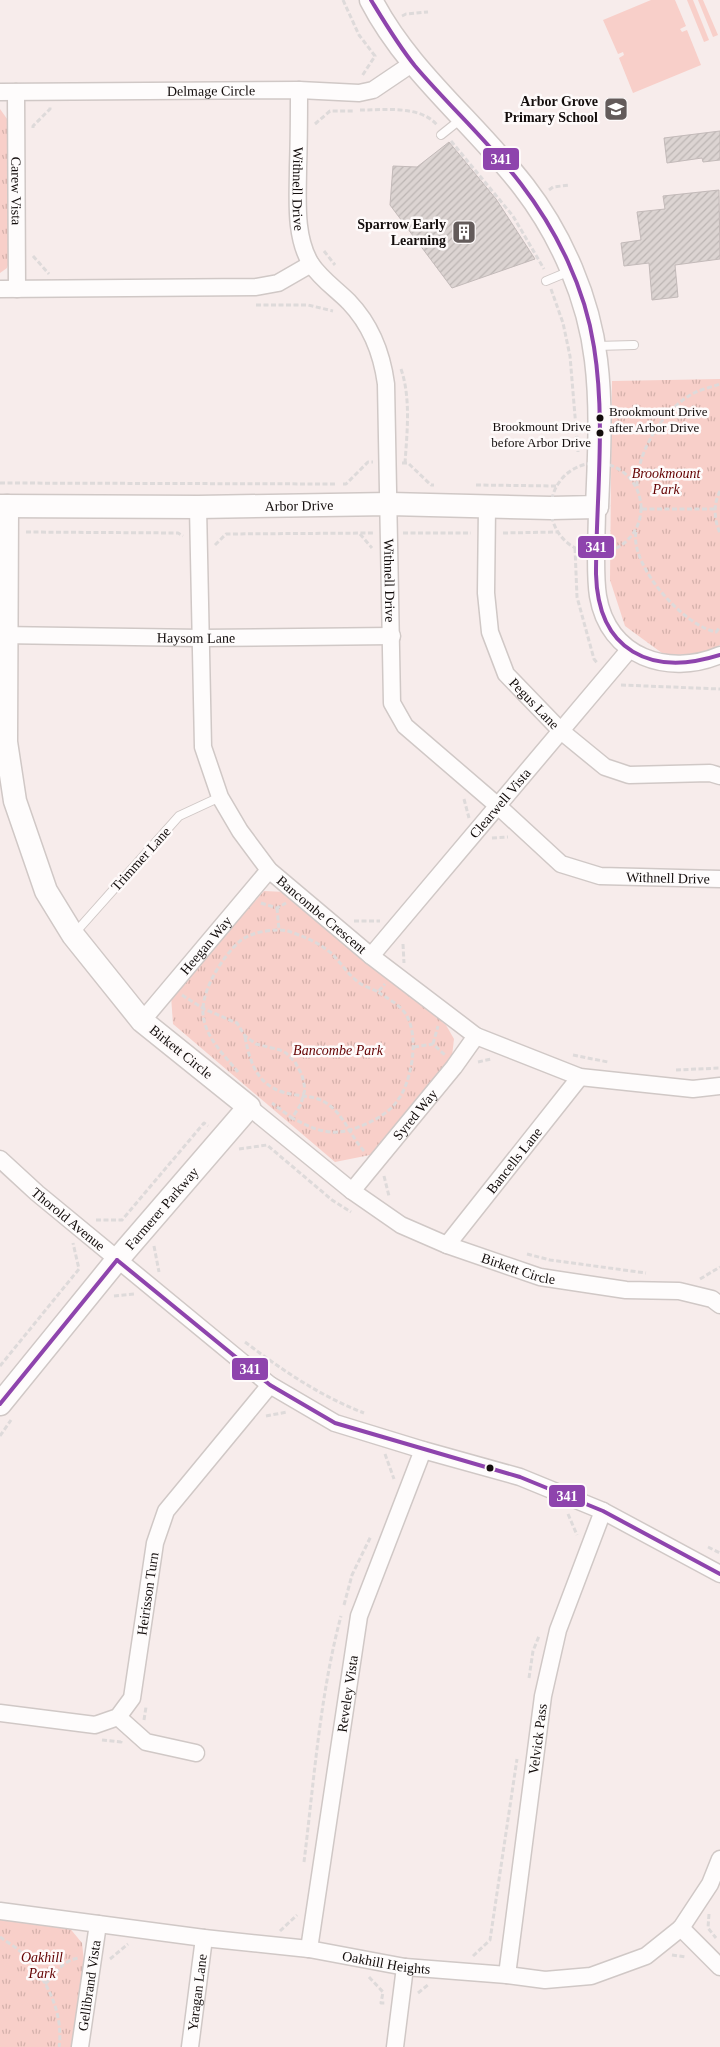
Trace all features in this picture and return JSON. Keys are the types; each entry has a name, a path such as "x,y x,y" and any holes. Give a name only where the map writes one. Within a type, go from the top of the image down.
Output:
{"street":[{"path":"371,0 382,22 413,63 524,187 573,267 594,346 598,387 598,595 601,607 612,630 629,650 654,662 695,664 720,655"},
{"name":"Delmage Circle","path":"8,92 299,90 359,93 373,90 413,63"},
{"name":"Withnell Drive","path":"299,90 299,226 311,264 352,305 368,329 384,364 390,504 392,703 405,726 498,806 561,864 600,876 720,879"},
{"name":"Carew Vista","path":"8,92 17,289"},
{"path":"0,289 262,287 286,279 311,264"},
{"name":"Arbor Drive","path":"3,506 198,507 390,504 487,507 597,507"},
{"name":"Birkett Circle","path":"3,506 6,532 3,635 3,742 15,800 46,891 72,935 142,1021 259,1104 352,1192 401,1226 540,1277 626,1290 679,1291 717,1298"},
{"name":"Bancombe Crescent","path":"198,507 203,747 220,797 240,831 270,870 371,956 476,1036 580,1077 693,1089 720,1086"},
{"name":"Pegus Lane","path":"487,507 486,594 490,632 506,674 561,731 605,767 629,775 710,772 720,776"},
{"name":"Haysom Lane","path":"3,635 201,638 392,636"},
{"name":"Clearwell Vista","path":"371,956 629,650"},
{"name":"Heegan Way","path":"142,1021 270,870"},
{"name":"Syred Way","path":"352,1192 456,1065 476,1036"},
{"name":"Bancells Lane","path":"447,1244 580,1077"},
{"name":"Farmerer Parkway","path":"6,1412 117,1260 222,1138 259,1104"},
{"name":"Thorold Avenue","path":"0,1159 36,1193 270,1385 335,1423 520,1477 603,1511 720,1574"},
{"name":"Heirisson Turn","path":"118,1717 132,1698 155,1543 166,1510 270,1385"},
{"name":"Reveley Vista","path":"309,1948 359,1616 423,1450"},
{"name":"Velvick Pass","path":"507,1975 543,1696 558,1630 603,1511"},
{"path":"0,1713 95,1725 118,1717 146,1742 196,1753"},
{"name":"Oakhill Heights","path":"0,1911 204,1938 309,1948 405,1967 545,1980 591,1976 646,1956 682,1928 710,1884 720,1859"},
{"name":"Gellibrand Vista","path":"80,2047 98,1924"},
{"path":"682,1928 720,1967"},
{"name":"Yaragan Lane","path":"190,2047 204,1938"},
{"path":"395,2047 405,1967"}],"lane":[{"path":"443,134 462,118"},
{"path":"547,280 573,267"},
{"path":"594,346 634,345"},
{"name":"Trimmer Lane","path":"72,935 179,816 220,797"}],"path":[{"path":"343,0 359,35 375,56 358,82 362,110"},
{"path":"33,136 33,126 50,109 49,104"},
{"path":"313,125 330,111 406,109 434,121 513,216 545,269 547,280 563,323 574,383 579,467"},
{"path":"319,245 337,268"},
{"path":"32,256 50,275 50,281"},
{"path":"248,305 308,305 332,310 339,316 352,305"},
{"path":"638,490 636,484 643,456 653,434 670,410 694,393 720,384"},
{"path":"0,483 346,484 368,462 388,462 408,463 431,485 441,485"},
{"path":"470,485 557,486"},
{"path":"720,491 715,509 720,532"},
{"path":"642,509 715,509"},
{"path":"636,529 635,539 639,556 647,572 670,602 688,618 707,630 716,632 720,627"},
{"path":"6,532 178,533 190,540 219,540"},
{"path":"214,554 214,545 226,534 558,532"},
{"path":"488,838 514,837"},
{"path":"277,908 279,930"},
{"path":"352,921 382,921 388,913 410,931 402,941 405,962 378,992"},
{"path":"239,1074 213,1042 206,1026 204,1008 215,971 241,940 255,934 286,930 315,942 332,954 347,972 361,984 396,1004 406,1015 411,1027 414,1047 410,1078 397,1102 388,1112 345,1132 325,1131 259,1104"},
{"path":"170,987 189,1001 236,1023 245,1036 249,1055 261,1079 271,1087 282,1092 321,1099 338,1113 361,1148 387,1171 384,1175 390,1200 383,1212"},
{"path":"245,1036 264,1047 286,1053 295,1062 302,1075 305,1089 301,1104 292,1118"},
{"path":"414,1047 433,1044 456,1065"},
{"path":"572,1055 616,1064"},
{"path":"672,1070 720,1068"},
{"path":"0,1366 79,1269 73,1242 93,1220 122,1220 204,1123 235,1150 267,1145 332,1200 353,1214"},
{"path":"109,1302 116,1294 136,1294 141,1298 162,1275 159,1272 153,1244"},
{"path":"522,1252 550,1260 655,1274"},
{"path":"692,1278 701,1279 720,1267"},
{"path":"240,1337 292,1376 342,1404 366,1414"},
{"path":"0,1436 6,1412"},
{"path":"569,1497 563,1511 570,1515 578,1538"},
{"path":"703,1545 720,1553"},
{"path":"528,1680 533,1651 540,1634"},
{"path":"464,1972 465,1956 472,1957 490,1940 517,1757"},
{"path":"670,1955 684,1956 692,1961 716,1938 708,1928 710,1908"},
{"path":"0,1937 22,1952 46,1984 58,2015 59,2047"},
{"path":"46,1984 66,1962 77,1958 93,1960"},
{"path":"368,1976 383,1992 381,2003 411,2006 415,1996 434,1980"}],"green space":[{"path":"651,0 675,0 686,26 680,29 682,32 687,30 701,65 633,93 619,58 624,55 623,52 618,54 603,20"},
{"path":"687,0 693,0 709,40 704,42"},
{"path":"698,0 703,0 718,35 713,37"},
{"path":"0,109 10,123 12,254 7,268 0,273"},
{"name":"Brookmount Park","path":"720,379 720,645 711,652 666,656 625,626 610,580 612,381"},
{"name":"Bancombe Park","path":"264,891 285,892 446,1025 454,1039 452,1056 370,1155 335,1162 173,1024 171,996"},
{"name":"Oakhill Park","path":"0,1916 68,1926 82,1943 84,1961 73,2047 0,2047"}],"building":[{"path":"720,131 720,160 703,162 702,158 667,163 664,138"},
{"name":"Sparrow Early Learning","path":"449,142 496,199 535,259 452,288 390,205 393,166 417,167"},
{"path":"719,190 720,259 675,265 678,297 652,300 649,263 624,266 621,243 641,240 637,212 665,209 663,196"}],"transit line":[{"name":"341","path":"371,0 397,42 415,66 496,153 534,202 568,261 584,303 590,325 598,375 600,460 596,574 599,600 607,622 618,639 633,652 651,659 672,662 695,661 720,655"},
{"name":"341","path":"117,1260 270,1385 335,1423 520,1477 603,1511 720,1574"},
{"name":"341","path":"0,1404 117,1260"}],"place":[{"name":"Arbor Grove Primary School","path":"616,109"},
{"name":"Sparrow Early Learning","path":"464,232"},
{"name":"Brookmount Drive after Arbor Drive","path":"600,418"},
{"name":"Brookmount Drive before Arbor Drive","path":"600,433"}]}
